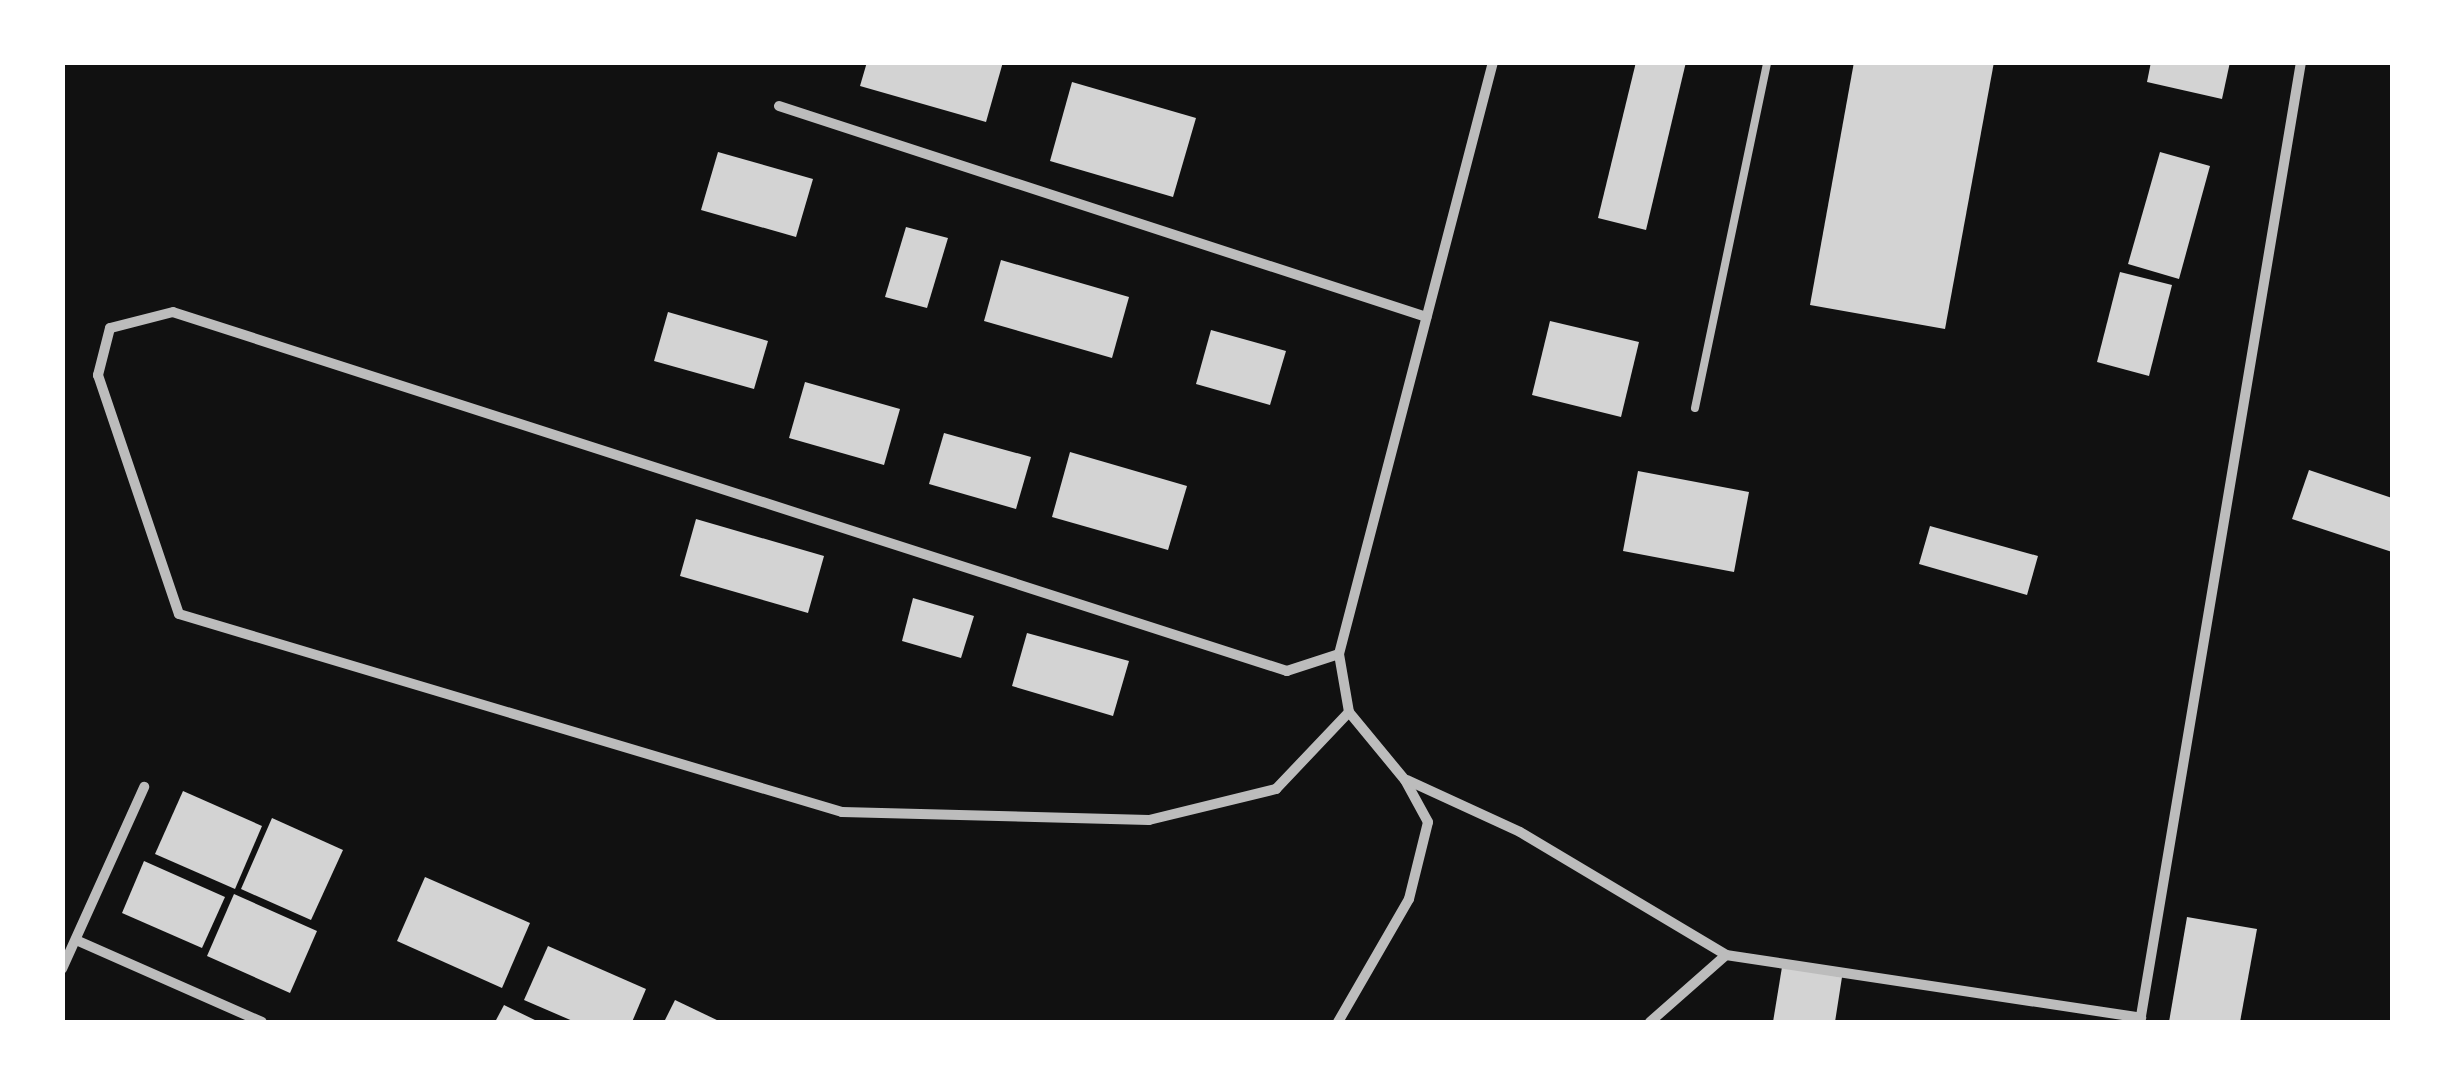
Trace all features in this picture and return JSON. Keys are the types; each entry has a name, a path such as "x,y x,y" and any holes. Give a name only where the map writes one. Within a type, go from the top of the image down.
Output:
{"street":[{"path":"1338,1022 1409,899 1428,822 1405,780 1349,712 1339,654 1493,62"},
{"path":"1405,780 1520,832 1726,955 2140,1020 2302,62"},
{"path":"780,106 1426,317"},
{"path":"1339,654 1287,671 173,312 110,328 98,375 179,614 842,812 1148,820 1276,789 1349,712"},
{"path":"62,969 144,787"},
{"path":"76,940 262,1022"},
{"path":"1650,1022 1726,955"}],"lane":[{"path":"1695,408 1767,62"}],"building":[{"path":"867,62 1003,62 986,122 860,86"},
{"path":"1636,62 1686,62 1646,230 1598,218"},
{"path":"1854,62 1994,62 1945,329 1810,305"},
{"path":"2151,62 2230,62 2222,99 2147,82"},
{"path":"1072,82 1196,118 1173,197 1050,161"},
{"path":"718,152 813,179 796,237 701,210"},
{"path":"2160,152 2210,166 2179,279 2128,264"},
{"path":"906,227 948,238 927,308 885,297"},
{"path":"1001,260 1129,297 1112,358 984,321"},
{"path":"2120,272 2172,285 2149,376 2097,362"},
{"path":"668,312 768,341 754,389 654,361"},
{"path":"1550,321 1639,342 1621,417 1532,395"},
{"path":"1211,330 1286,351 1270,405 1196,384"},
{"path":"805,382 900,409 884,465 789,438"},
{"path":"944,433 1031,457 1016,509 929,484"},
{"path":"1070,452 1187,486 1168,550 1052,517"},
{"path":"2309,470 2392,498 2392,552 2292,519"},
{"path":"1638,471 1749,492 1734,572 1623,551"},
{"path":"696,519 824,556 808,613 680,576"},
{"path":"1930,526 2038,556 2027,595 1919,564"},
{"path":"913,598 974,616 961,658 902,641"},
{"path":"1027,633 1129,661 1113,716 1012,686"},
{"path":"183,791 262,826 235,889 155,854"},
{"path":"272,818 343,850 311,920 241,889"},
{"path":"144,861 225,897 202,948 122,913"},
{"path":"425,877 530,923 502,988 397,941"},
{"path":"234,894 317,931 290,993 207,956"},
{"path":"2187,917 2257,929 2240,1022 2169,1022"},
{"path":"548,946 646,989 632,1022 575,1022 524,1000"},
{"path":"1782,967 1842,977 1835,1022 1773,1022"},
{"path":"675,1000 721,1022 664,1022"},
{"path":"504,1005 539,1022 495,1022"}]}
